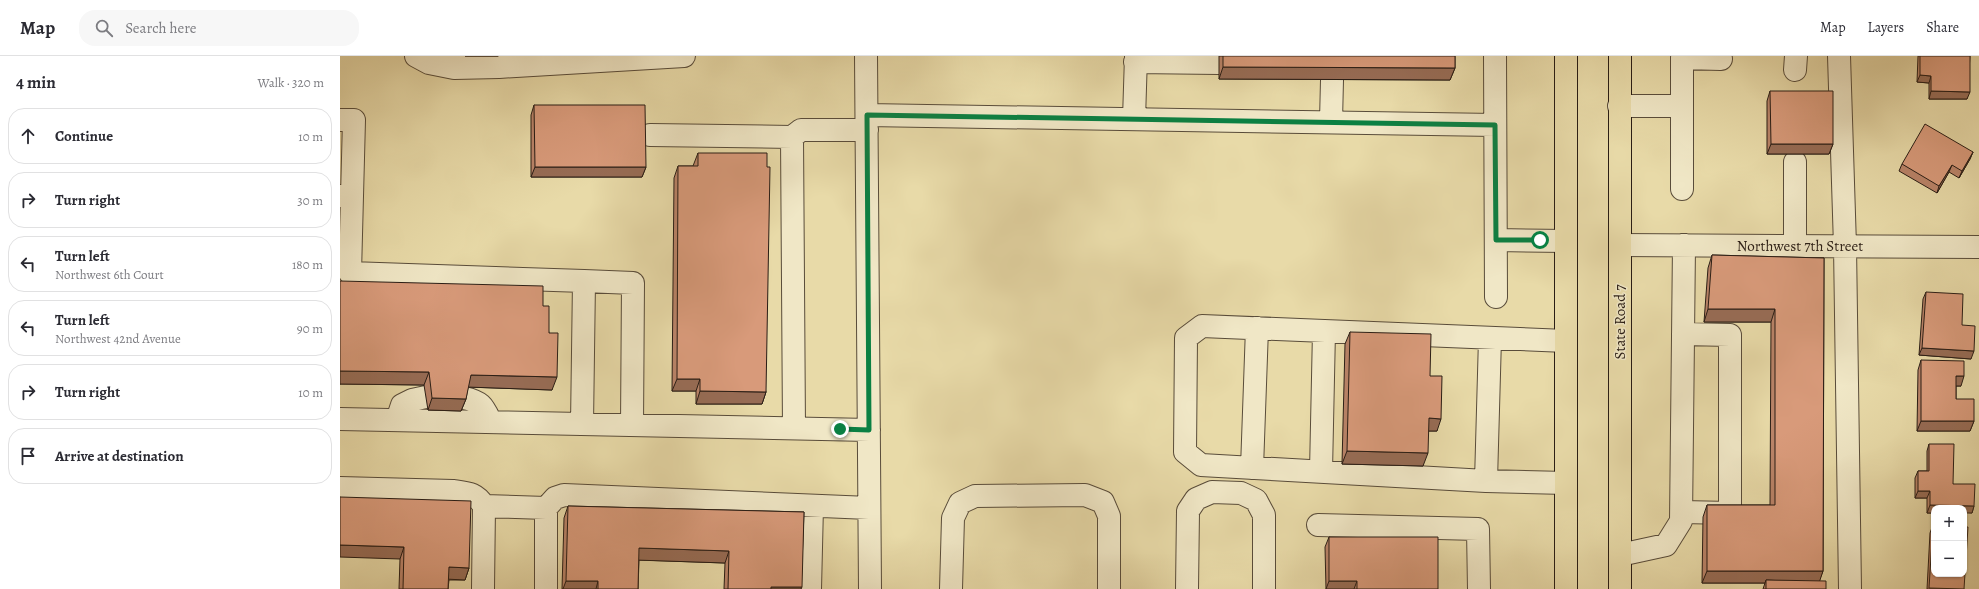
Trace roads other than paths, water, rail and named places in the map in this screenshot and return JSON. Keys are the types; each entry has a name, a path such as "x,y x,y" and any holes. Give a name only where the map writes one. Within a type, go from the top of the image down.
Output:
{"main road":[{"path":"1566,56 1566,589"},
{"name":"State Road 7","path":"1620,56 1620,589"}],"street":[{"path":"416,56 429,63 454,62 499,67 684,56"},
{"path":"866,56 870,589"},
{"path":"1495,56 1496,297"},
{"path":"1839,56 1845,246 1850,589"},
{"path":"1682,189 1682,58 1721,59"},
{"path":"1134,119 1136,59 1219,63"},
{"path":"1331,121 1332,80"},
{"path":"1619,106 1682,106"},
{"path":"650,135 792,137 801,130 867,122 1134,119 1331,121 1495,125"},
{"path":"340,120 354,120 346,196 345,273 633,283 632,425"},
{"path":"792,137 794,428"},
{"path":"1795,162 1795,245"},
{"path":"1496,240 1566,241"},
{"name":"Northwest 7th Street","path":"1620,245 1979,247"},
{"path":"1620,555 1666,545 1681,521 1684,245"},
{"path":"582,424 584,281"},
{"path":"1566,341 1202,326 1186,338 1184,452 1201,465 1486,481 1566,483"},
{"path":"1252,468 1257,328"},
{"path":"1321,471 1324,331"},
{"path":"1682,512 1730,513 1730,335 1684,334"},
{"path":"1486,481 1490,338"},
{"path":"397,420 402,405 412,400 426,397"},
{"path":"464,398 476,400 484,407 491,422"},
{"path":"340,419 869,430"},
{"path":"340,488 453,491 468,493 479,498 484,506 483,589"},
{"path":"1187,589 1188,511 1196,499 1212,492 1241,493 1256,500 1264,515 1264,589"},
{"path":"546,589 546,508 555,498 573,494 869,508"},
{"path":"951,589 953,518 960,503 975,496 1084,496 1103,502 1109,516 1109,589"},
{"path":"484,506 546,508"},
{"path":"810,589 812,506"},
{"path":"1318,525 1478,529 1479,589"}]}
